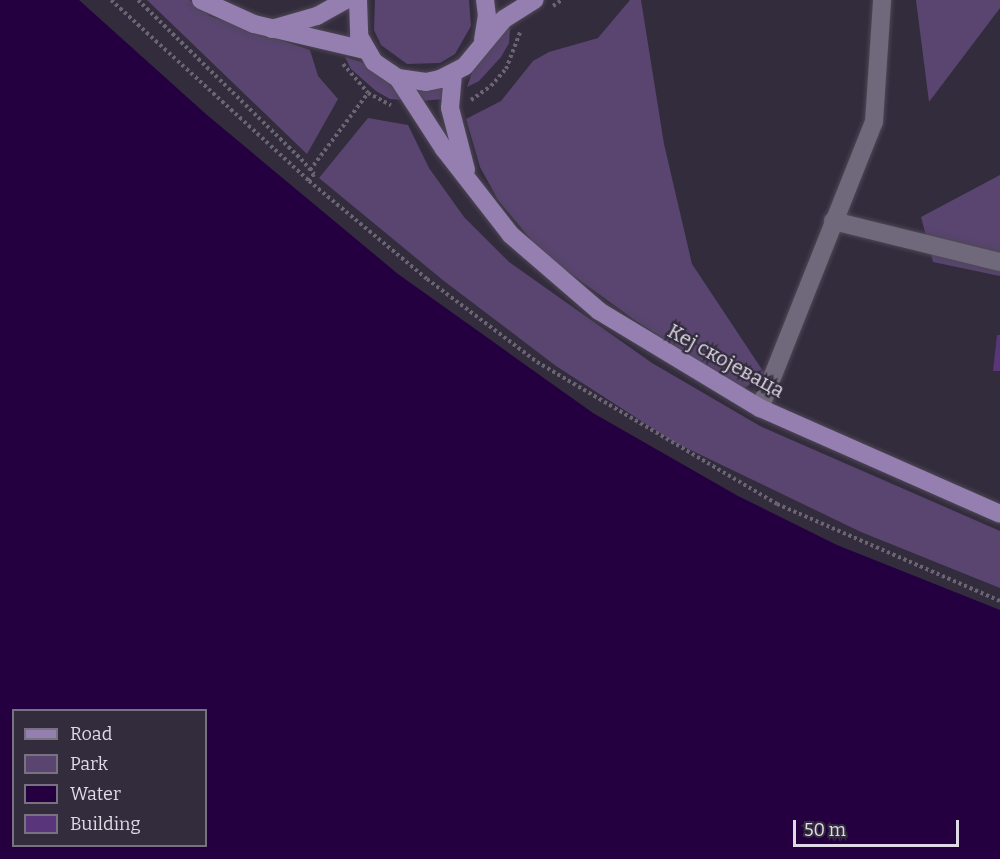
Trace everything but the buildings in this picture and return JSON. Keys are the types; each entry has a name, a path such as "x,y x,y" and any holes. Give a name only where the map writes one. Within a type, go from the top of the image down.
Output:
{"main road":[{"path":"201,0 272,29 365,50"},
{"path":"272,29 317,16 346,0"},
{"path":"358,0 356,22 365,50 374,62 398,78 426,82 453,74 504,19 534,0"},
{"path":"481,44 486,30 485,0"},
{"name":"Кеј скојеваца","path":"453,74 450,108 472,185"},
{"name":"Кеј скојеваца","path":"398,78 472,185 511,235 599,311 760,408 1000,514"}],"lane":[{"path":"760,408 874,122 882,0"},
{"path":"833,221 1000,262"}],"path":[{"path":"111,0 309,181 427,279 537,362 651,432 777,504 1000,601"},
{"path":"138,0 312,172"},
{"path":"309,181 312,172 368,93"}],"green space":[{"path":"147,0 190,0 210,16 310,50 318,76 338,99 307,154"},
{"path":"375,0 469,0 471,26 455,54 440,63 407,64 381,45 374,30"},
{"path":"630,0 641,0 664,144 692,264 765,374 743,389 636,321 542,253 498,200 480,167 466,119 501,101 533,61 549,52 598,38"},
{"path":"916,0 1000,0 1000,8 929,102"},
{"path":"510,27 509,43 501,57 479,81 467,87 476,61 498,35"},
{"path":"345,57 371,65 398,88 406,100 390,99 376,91 351,69"},
{"path":"445,83 443,99 421,101 413,88"},
{"path":"368,118 408,125 429,168 464,217 509,262 652,363 760,426 1000,531 1000,588 861,532 674,442 556,366 444,281 319,178"},
{"path":"1000,175 1000,276 933,262 921,217"}],"water":[{"path":"0,0 79,0 207,115 398,274 593,413 738,496 837,545 1000,610 1000,859 0,859"}]}
